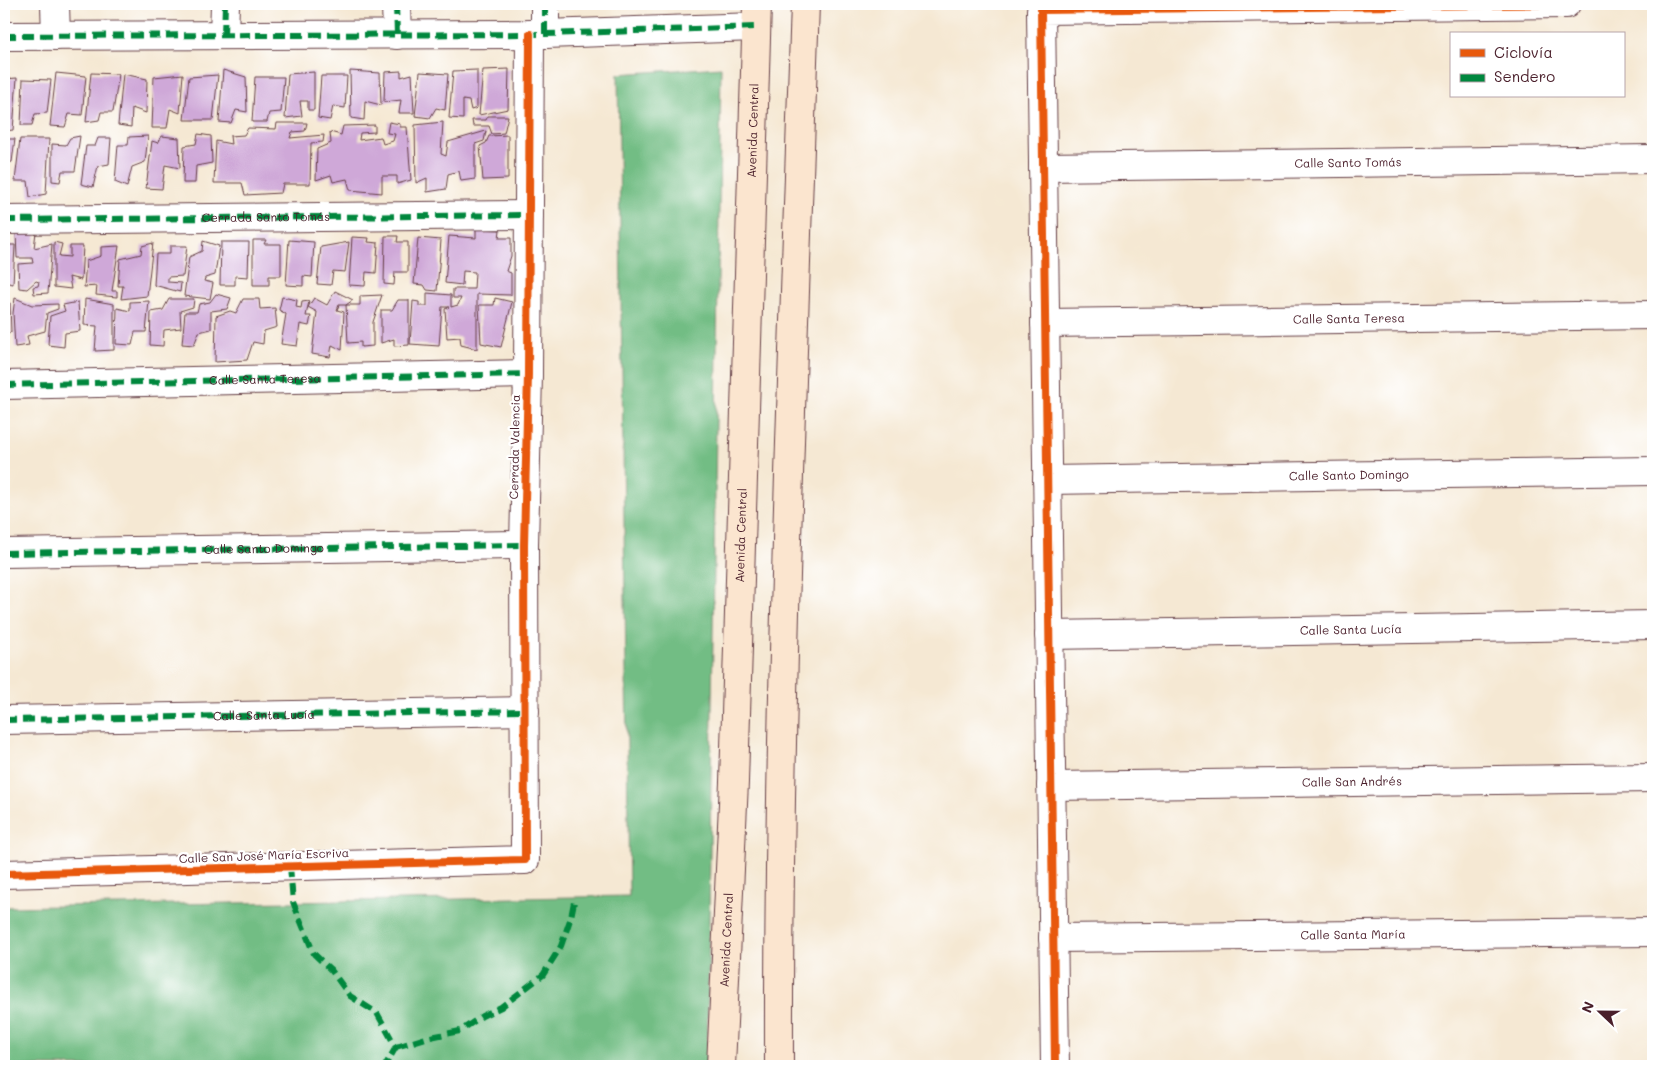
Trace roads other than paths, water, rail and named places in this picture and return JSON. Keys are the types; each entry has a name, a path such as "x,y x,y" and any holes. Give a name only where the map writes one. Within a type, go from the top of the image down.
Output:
{"main road":[{"path":"779,1066 779,918 788,484 805,4"},
{"name":"Avenida Central","path":"721,1066 734,782 757,15"}],"street":[{"path":"55,4 56,36"},
{"path":"224,35 225,4"},
{"path":"396,4 397,35"},
{"name":"Cerrada Valencia","path":"525,860 524,545 529,215 538,34 545,4"},
{"path":"1055,1066 1040,10 1227,6 1566,4"},
{"path":"4,36 538,34 757,15"},
{"name":"Calle Santo Tomás","path":"1043,167 1653,159"},
{"name":"Cerrada Santo Tomás","path":"4,220 529,215"},
{"name":"Calle Santa Teresa","path":"1045,323 1653,315"},
{"name":"Calle Santa Teresa","path":"4,385 528,374"},
{"name":"Calle Santo Domingo","path":"1047,480 1653,471"},
{"name":"Calle Santo Domingo","path":"4,553 524,545"},
{"name":"Calle Santa Lucía","path":"1049,635 1653,625"},
{"name":"Calle Santa Lucía","path":"4,720 525,711"},
{"name":"Calle San Andrés","path":"1051,786 1653,778"},
{"name":"Calle San José María Escriva","path":"4,874 525,860"},
{"name":"Calle Santa María","path":"1053,938 1653,932"}]}
